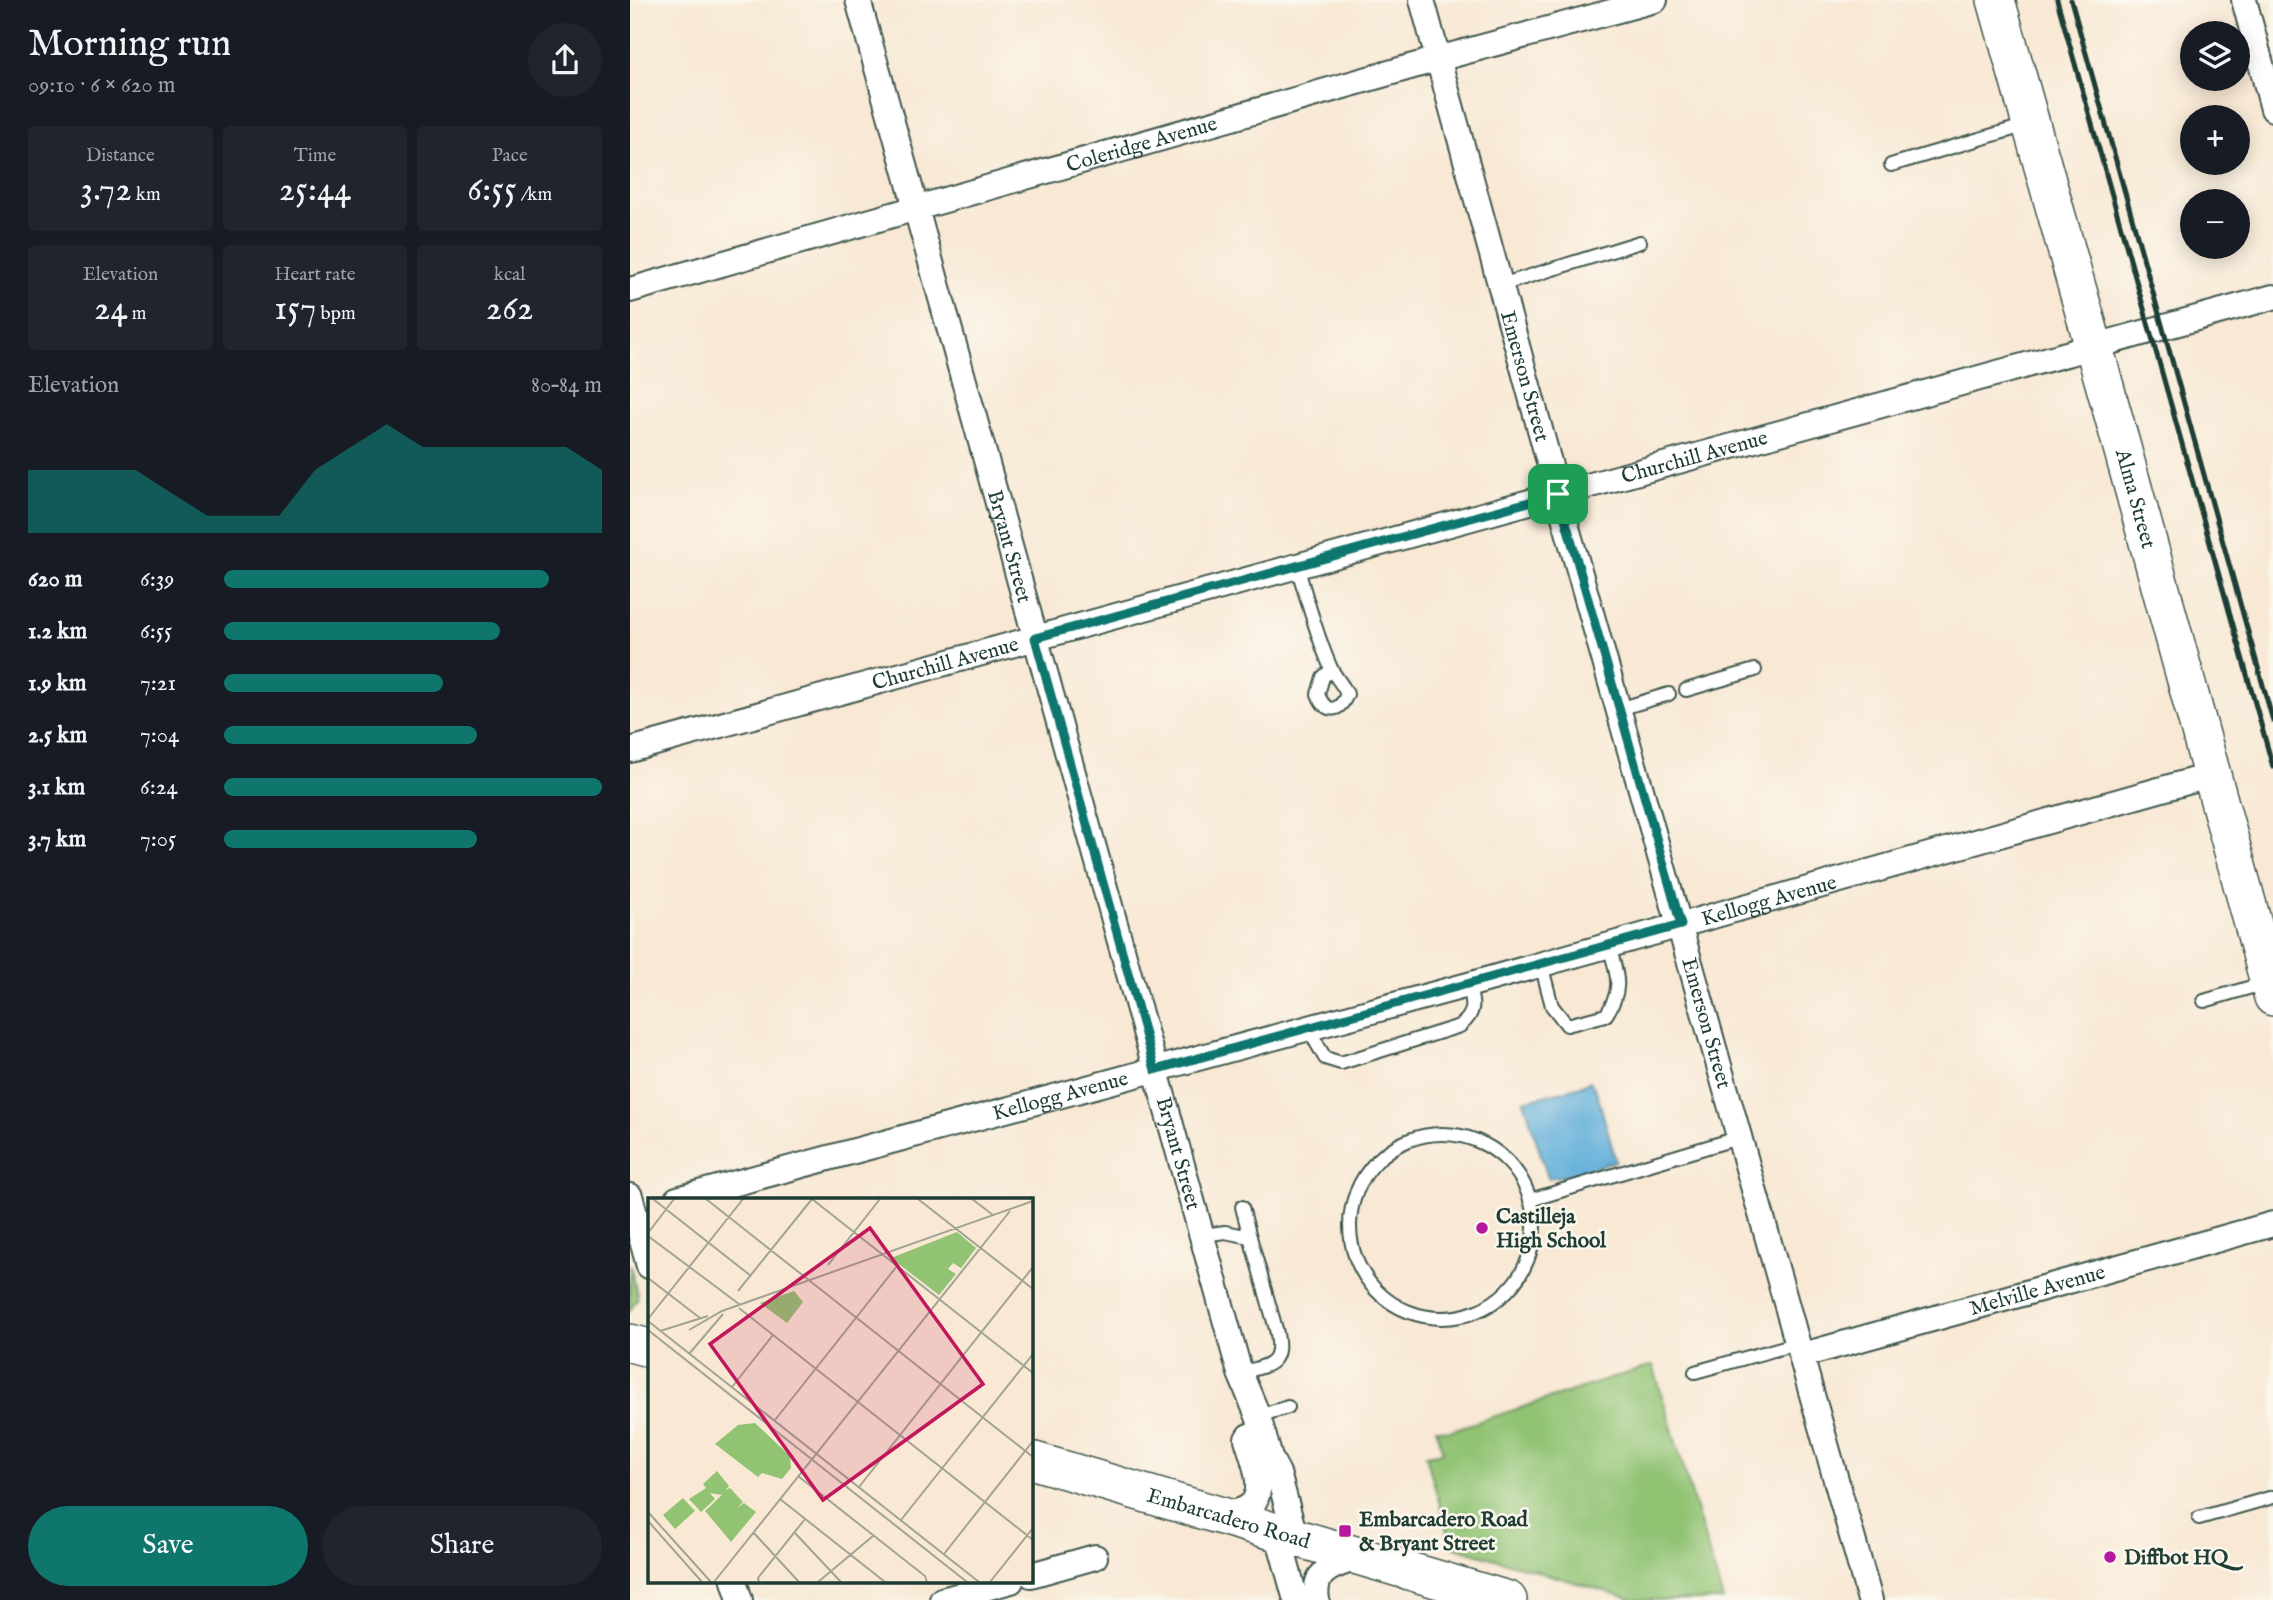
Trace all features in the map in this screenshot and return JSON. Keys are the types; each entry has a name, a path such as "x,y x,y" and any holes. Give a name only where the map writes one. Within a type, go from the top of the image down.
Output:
{"main road":[{"name":"Alma Street","path":"1996,0 2271,989"},
{"path":"630,1343 648,1349"},
{"name":"Embarcadero Road","path":"1032,1460 1508,1600"}],"street":[{"name":"Bryant Street","path":"858,0 1240,1373 1258,1416 1287,1503 1292,1525 1281,1546 1296,1600"},
{"name":"Emerson Street","path":"1422,0 1558,494 1870,1600"},
{"name":"Coleridge Avenue","path":"630,290 1438,59 1655,0"},
{"path":"2244,0 2273,109"},
{"name":"Churchill Avenue","path":"630,750 2273,297"},
{"name":"Kellogg Avenue","path":"681,1198 1468,985 2212,775"},
{"path":"638,1205 648,1260"},
{"name":"Melville Avenue","path":"1801,1349 2273,1224"},
{"path":"1222,1516 1250,1506 1257,1494 1257,1475 1247,1439 1258,1416"},
{"path":"1032,1575 1095,1557"},
{"path":"1317,1600 1315,1589 1318,1578 1325,1571 1360,1557"},
{"path":"734,1582 740,1600"},
{"path":"943,1600 1007,1582"}],"lane":[{"path":"1891,165 2031,124"},
{"path":"1501,285 1640,242"},
{"path":"1297,566 1331,670"},
{"path":"1686,690 1755,670"},
{"path":"1619,709 1669,694"},
{"path":"1541,964 1552,1006 1567,1025 1606,1016 1618,992 1609,945"},
{"path":"1308,1028 1318,1050 1325,1058 1341,1063 1460,1026 1469,1019 1473,1010 1474,1000 1468,985"},
{"path":"2204,1001 2271,989"},
{"path":"1451,1135 1469,1138 1485,1145 1513,1168 1530,1200 1534,1236 1523,1270 1500,1297 1469,1314 1433,1317 1399,1307 1371,1284 1354,1253 1351,1217 1354,1199 1361,1183 1384,1155 1416,1138 1451,1135"},
{"path":"1530,1200 1741,1137"},
{"path":"1240,1373 1271,1363 1279,1356 1280,1345 1242,1207"},
{"path":"1203,1235 1225,1232 1250,1237"},
{"path":"1695,1372 1801,1349"},
{"path":"1258,1416 1288,1408"},
{"path":"2199,1518 2273,1497"}],"green space":[{"path":"630,1264 638,1298 630,1311"},
{"path":"1653,1365 1723,1600 1635,1600 1451,1546 1426,1455 1443,1452 1436,1429 1449,1431"}],"water":[{"path":"1590,1081 1597,1093 1616,1161 1570,1175 1548,1178 1524,1101 1578,1087"}],"railway":[{"path":"2057,0 2273,767"},
{"path":"2071,0 2273,721"}],"place":[{"name":"Castilleja High School","path":"1482,1228"},
{"name":"Embarcadero Road & Bryant Street","path":"1345,1531"},
{"name":"Diffbot HQ","path":"2110,1557"}],"route":[{"path":"1558,494 1681,925 1155,1070 1035,638 1558,494"}]}
